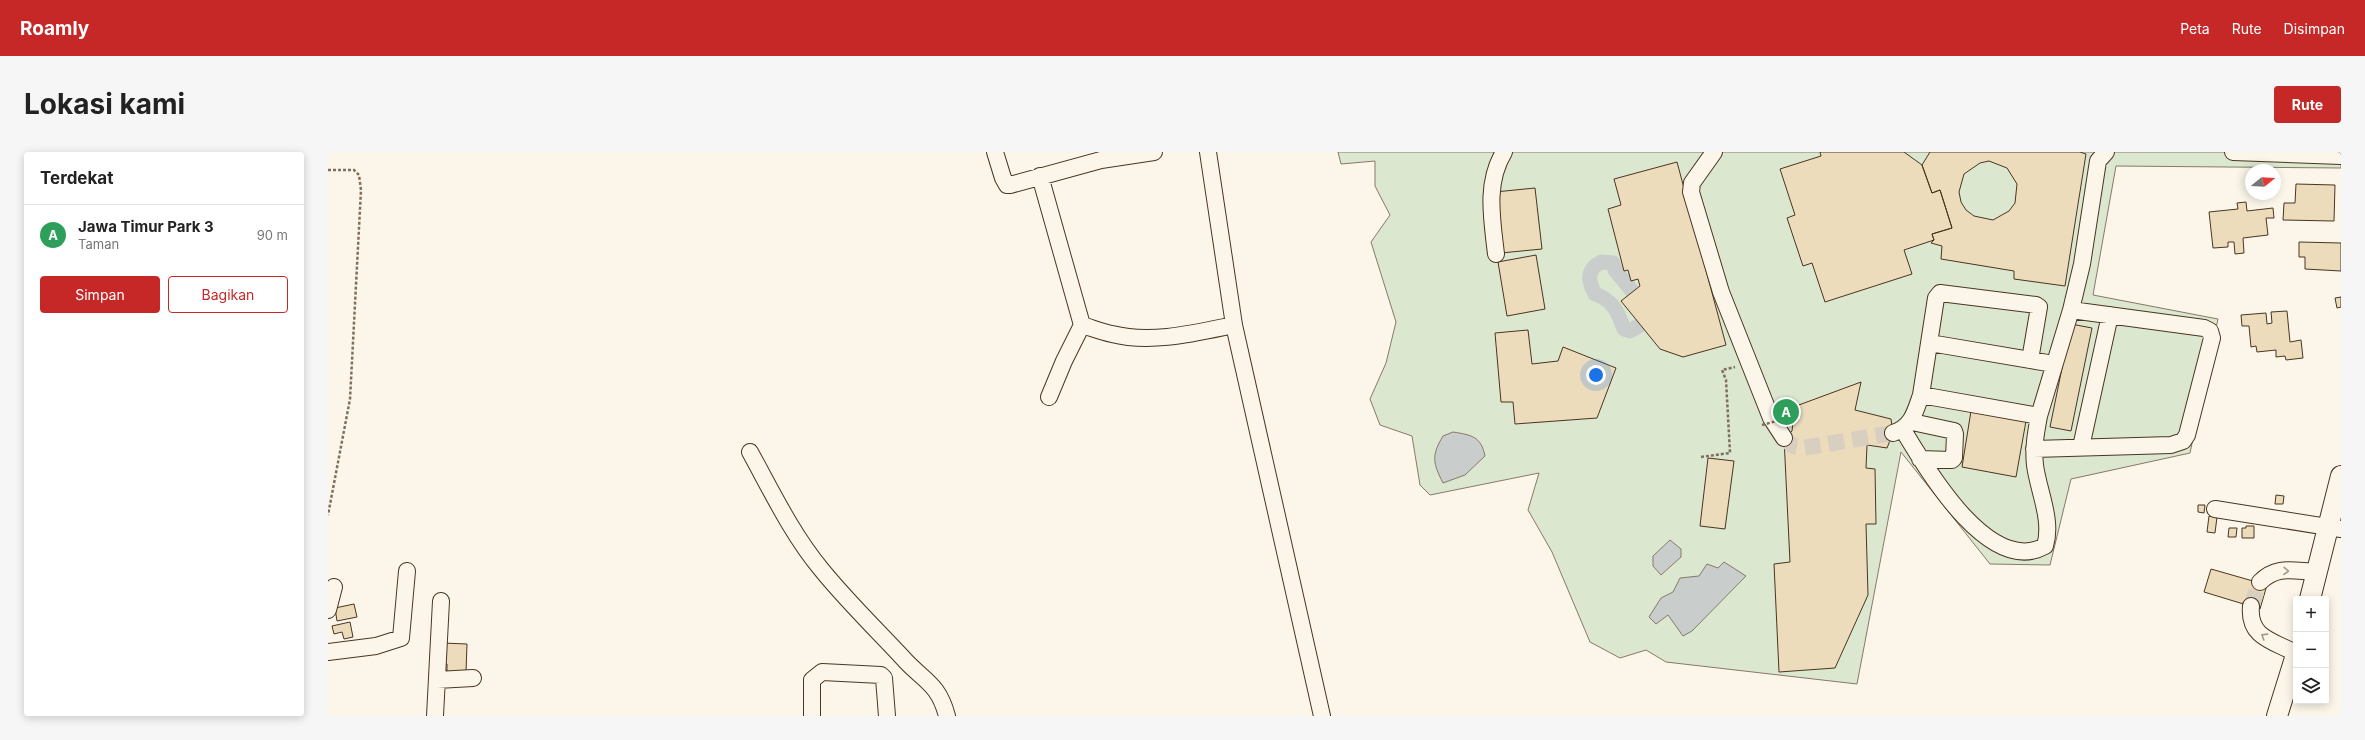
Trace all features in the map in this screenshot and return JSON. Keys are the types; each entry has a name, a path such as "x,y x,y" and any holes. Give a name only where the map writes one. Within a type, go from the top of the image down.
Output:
{"main road":[{"path":"2311,596 2316,572 2334,527 2341,476"},
{"path":"2277,716 2293,664"}],"street":[{"path":"995,152 1003,178 1007,185 1101,160 1154,152"},
{"path":"1208,152 1234,325 1322,716"},
{"path":"1496,254 1491,185 1496,164 1504,152"},
{"path":"1714,152 1692,183 1691,192 1723,299 1771,418 1784,438"},
{"path":"1902,428 1920,459 1945,495 1978,529 1997,544 2014,550 2029,552 2045,546 2047,540 2045,510 2035,466 2034,449 2039,416 2071,310 2082,264 2098,161 2106,152"},
{"path":"2233,152 2341,156"},
{"path":"1040,176 1082,325 1064,361 1049,397"},
{"path":"1902,428 1921,395 1936,298 1940,293 1945,292 2036,305 2039,307 2040,311 2030,360"},
{"path":"2034,449 2171,445 2184,441 2187,435 2212,338 2210,331 2204,328 2071,310"},
{"path":"2082,447 2110,315"},
{"path":"1082,325 1112,334 1133,337 1191,333 1234,325"},
{"path":"1930,343 2054,364"},
{"path":"1921,395 2039,416"},
{"path":"1902,428 1954,432 1954,458 1952,460 1920,459"},
{"path":"750,452 806,549 822,571 903,659 936,688 941,695 947,716"},
{"path":"2215,509 2334,527"},
{"path":"2260,582 2270,572 2280,570 2316,572"},
{"path":"328,652 376,646 401,638 407,571"},
{"path":"328,610 334,587"},
{"path":"435,716 441,601"},
{"path":"2251,606 2250,617 2254,629 2262,636 2293,652"},
{"path":"812,716 812,680 822,672 881,675 884,678 887,716"},
{"path":"437,680 473,678"}],"path":[{"path":"328,170 354,170 358,175 361,190 350,399 328,515"},
{"path":"1701,457 1730,453 1726,380 1722,370 1735,366 1738,372"},
{"path":"1759,418 1762,425 1791,417"}],"green space":[{"path":"1338,152 2341,152 2341,168 2281,167 2281,164 2245,164 2245,167 2116,166 2093,295 2218,319 2190,453 2071,479 2050,565 1990,564 1901,452 1857,684 1666,662 1646,650 1620,658 1590,642 1552,552 1528,510 1539,473 1430,495 1420,485 1412,436 1380,425 1370,399 1386,363 1396,322 1371,242 1390,215 1375,186 1375,161 1341,164"}],"shaded area":[{"path":"1453,432 1465,434 1478,440 1485,456 1465,475 1443,483 1435,465 1435,454 1443,436"},
{"path":"1670,540 1681,549 1681,557 1661,575 1653,566 1653,556"},
{"path":"1724,562 1746,576 1692,631 1683,636 1668,615 1656,624 1649,617 1661,598 1673,592 1680,578 1699,576 1707,564 1718,568"}],"building":[{"path":"1820,152 1904,152 1922,165 1932,193 1940,190 1952,228 1932,234 1934,240 1904,250 1912,274 1825,302 1812,263 1803,266 1787,218 1795,215 1780,169 1821,156"},
{"path":"1930,152 2080,152 2086,154 2065,286 2014,279 2014,271 1941,259 1942,246 1931,243 1934,240 1932,234 1952,228 1940,190 1932,193 1922,165","holes":["1989,161 2007,168 2017,184 2015,203 2009,211 1993,220 1974,216 1966,210 1961,202 1959,192 1964,174 1980,163"]},
{"path":"1677,162 1726,345 1683,357 1660,349 1621,301 1640,286 1638,279 1631,281 1628,270 1624,271 1608,209 1621,205 1614,179"},
{"path":"2296,184 2335,185 2334,221 2283,220 2284,203 2295,203"},
{"path":"1535,188 1542,249 1501,253 1495,192"},
{"path":"2246,202 2247,211 2273,208 2274,218 2266,218 2268,235 2243,238 2244,253 2235,254 2234,242 2228,242 2228,247 2213,248 2209,212 2238,209 2237,203"},
{"path":"2299,242 2341,243 2341,271 2305,269 2305,257 2299,257"},
{"path":"1536,255 1545,309 1507,316 1498,262"},
{"path":"2341,297 2341,307 2337,308 2335,298"},
{"path":"2287,311 2290,342 2301,340 2303,358 2286,360 2285,356 2276,357 2276,350 2257,352 2256,346 2251,347 2249,326 2242,326 2241,315 2266,313 2267,324 2272,323 2271,312"},
{"path":"2071,324 2092,328 2071,431 2050,427"},
{"path":"1528,330 1532,364 1558,361 1563,347 1616,368 1597,418 1515,424 1513,402 1501,402 1495,333"},
{"path":"1861,382 1855,410 1891,419 1893,433 1887,448 1867,445 1866,468 1875,469 1876,524 1866,524 1868,595 1835,668 1779,672 1774,564 1790,562 1784,438 1792,431 1793,422 1788,409"},
{"path":"1971,411 2026,421 2016,477 1962,467"},
{"path":"1708,458 1734,461 1725,529 1700,526"},
{"path":"2276,495 2284,496 2283,504 2275,504"},
{"path":"2198,505 2205,505 2204,513 2198,512"},
{"path":"2209,516 2217,517 2215,533 2207,532"},
{"path":"2246,526 2254,526 2254,538 2242,538 2242,528 2246,528"},
{"path":"2229,528 2237,528 2236,537 2228,537"},
{"path":"2211,569 2267,585 2260,609 2204,592"},
{"path":"354,604 357,617 337,621 335,608"},
{"path":"350,622 353,637 344,639 342,632 334,634 332,626"},
{"path":"443,643 467,644 466,673 447,672 447,664 443,663"}],"waterway":[{"path":"1633,292 1615,270 1613,263 1601,262 1596,265 1591,272 1590,280 1595,294 1611,303 1624,329 1630,331 1640,325"}],"tunnel":[{"path":"1784,438 1793,446 1803,448 1893,433"},
{"path":"2251,606 2260,582"}],"place":[{"name":"Jawa Timur Park 3","path":"1786,412"}]}
